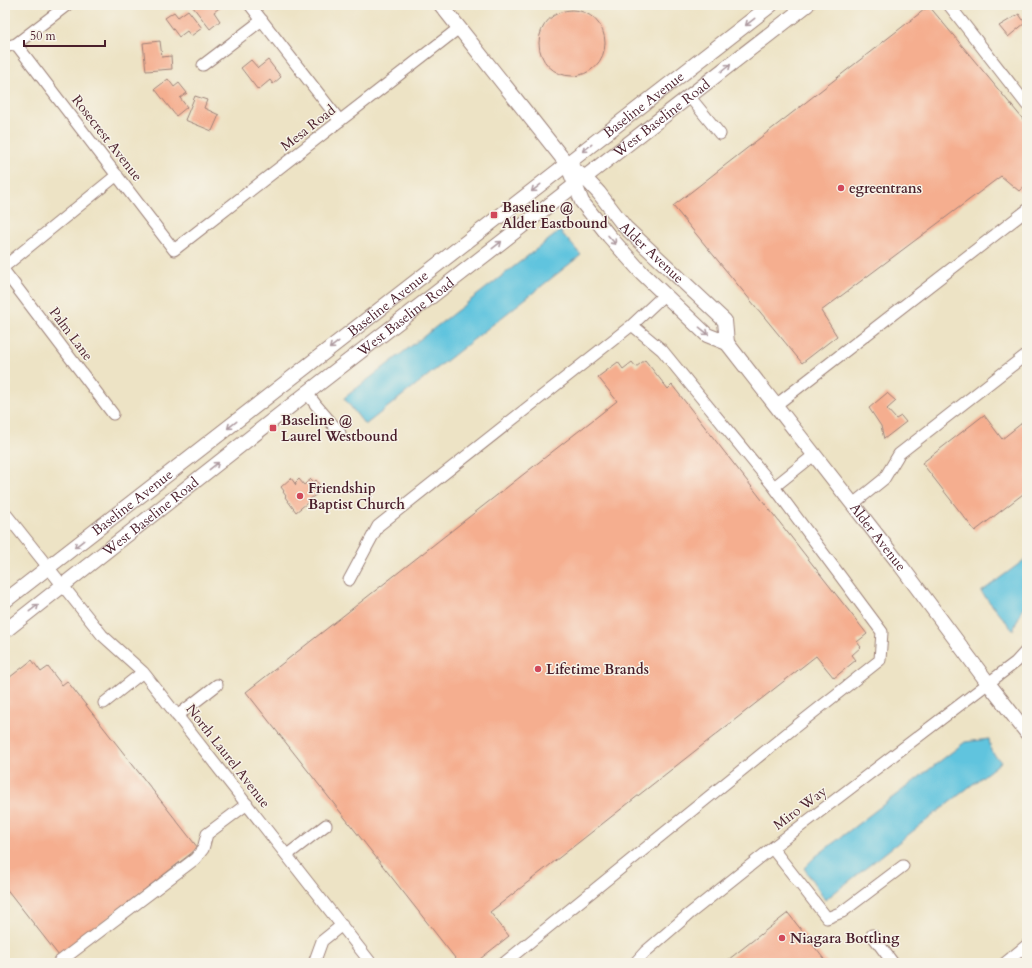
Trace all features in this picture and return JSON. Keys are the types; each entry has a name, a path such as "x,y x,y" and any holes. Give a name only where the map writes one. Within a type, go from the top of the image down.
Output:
{"main road":[{"name":"Alder Avenue","path":"441,5 580,181 599,193 625,227 725,321 727,344"},
{"name":"Baseline Avenue","path":"5,602 55,576 567,164 771,5"},
{"name":"West Baseline Road","path":"5,631 55,576 307,393 807,5"},
{"name":"Alder Avenue","path":"580,181 582,202 609,236 642,273 707,335 727,344 901,566 1027,733"}],"street":[{"path":"10,46 67,5"},
{"path":"250,5 340,121"},
{"path":"949,5 1027,105"},
{"path":"203,65 262,20"},
{"name":"Mesa Road","path":"174,250 459,28"},
{"name":"Rosecrest Avenue","path":"10,46 117,175 174,250"},
{"path":"690,96 720,134"},
{"path":"5,266 117,175"},
{"path":"776,405 1027,210"},
{"name":"Palm Lane","path":"5,272 113,414"},
{"path":"349,580 378,526 632,325 664,295"},
{"path":"504,963 880,660 882,632 774,488 662,350 632,325"},
{"path":"853,504 884,479 899,454 1027,354"},
{"path":"307,393 340,433"},
{"path":"774,488 814,455"},
{"name":"North Laurel Avenue","path":"5,513 102,635 143,672 372,963"},
{"name":"Miro Way","path":"635,963 645,952 688,915 772,848 1016,662 1027,650"},
{"path":"104,703 143,672"},
{"path":"177,716 217,685"},
{"path":"58,963 195,859 203,849 207,834 247,804"},
{"path":"287,855 326,825"},
{"path":"772,848 827,918 842,912 903,866"},
{"path":"314,963 322,941 342,925"},
{"path":"872,935 893,963"},
{"path":"1005,963 1027,945"}],"water":[{"path":"560,231 581,255 365,425 344,398"},
{"path":"1027,558 1027,599 1013,630 981,592"},
{"path":"989,739 991,751 1001,762 825,900 804,868 815,857 965,742"}],"building":[{"path":"196,5 223,5 214,12 220,21 210,29 193,7"},
{"name":"egreentrans","path":"929,6 1027,124 1027,184 1019,191 1001,176 821,311 837,336 802,363 673,206"},
{"path":"188,10 202,28 191,36 187,31 179,37 165,18 174,12 178,17"},
{"path":"572,10 584,13 595,20 602,31 605,43 602,55 595,66 584,73 572,76 560,73 549,66 542,55 539,43 542,31 549,20 560,13"},
{"path":"1019,14 1025,23 1008,37 999,26"},
{"path":"160,41 162,57 171,56 172,69 146,71 143,43"},
{"path":"251,60 258,68 268,60 281,77 273,84 270,80 258,90 241,68"},
{"path":"168,79 174,87 179,83 187,93 180,98 187,107 176,116 155,89"},
{"path":"195,96 207,100 204,108 219,115 212,131 185,120"},
{"name":"Lifetime Brands","path":"645,360 668,389 672,385 867,634 857,642 861,647 852,655 856,660 834,678 816,656 490,912 509,936 475,963 459,963 246,692 617,401 598,377 618,362 623,369 632,362 636,367"},
{"path":"887,393 896,401 887,409 896,419 901,416 906,422 884,439 881,426 869,408"},
{"path":"984,415 1002,439 1027,419 1027,491 975,531 922,463"},
{"path":"291,478 296,485 295,483 299,479 304,485 311,479 314,482 316,480 321,491 296,512 285,497 284,491 281,487"},
{"path":"32,660 41,672 48,667 62,685 67,681 198,848 59,956 5,887 5,681"},
{"name":"Niagara Bottling","path":"788,913 827,963 724,963"}],"place":[{"name":"egreentrans","path":"841,188"},
{"name":"Baseline @ Alder Eastbound","path":"494,215"},
{"name":"Baseline @ Laurel Westbound","path":"273,428"},
{"name":"Friendship Baptist Church","path":"300,496"},
{"name":"Lifetime Brands","path":"538,669"},
{"name":"Niagara Bottling","path":"782,938"}]}
